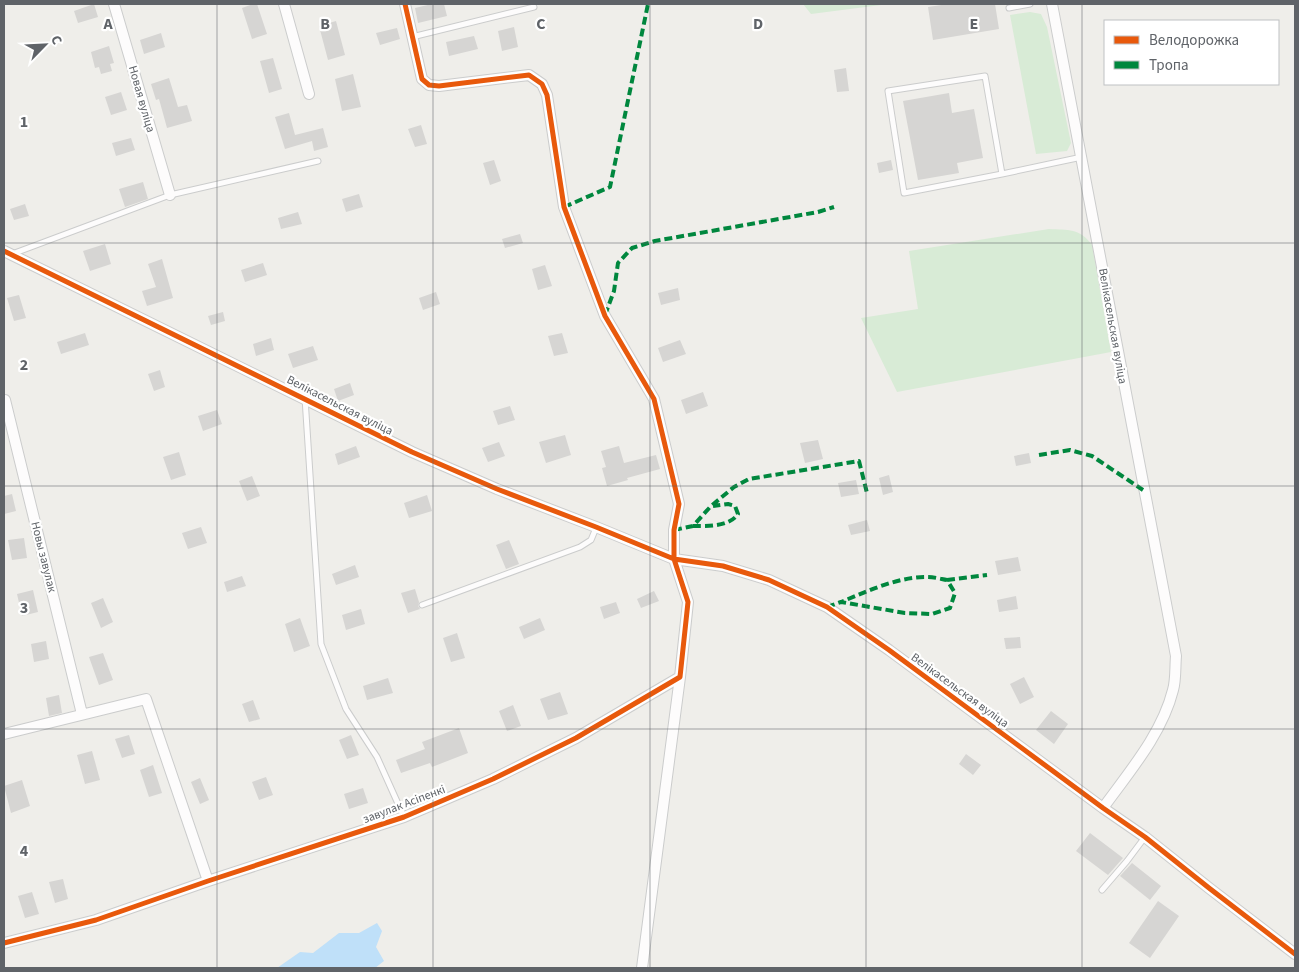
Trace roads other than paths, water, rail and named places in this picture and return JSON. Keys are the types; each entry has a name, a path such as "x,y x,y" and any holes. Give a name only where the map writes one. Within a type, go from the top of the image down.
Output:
{"street":[{"name":"Новая вуліца","path":"114,4 170,195"},
{"path":"284,4 309,94"},
{"path":"405,4 422,79 429,85 439,86 529,75 542,84 547,95 564,207 605,316 654,399 679,504 674,530 674,559 688,602 642,968"},
{"name":"Велікасельская вуліца","path":"1052,4 1082,156 1141,480 1176,656 1174,690 1161,723 1136,763 1103,808"},
{"name":"Велікасельская вуліца","path":"8,253 420,456 497,489 674,559 723,566 769,580 827,607 1103,808 1145,836 1295,954"},
{"name":"Новы завулак","path":"5,400 82,714"},
{"name":"завулак Асіпенкі","path":"4,943 96,920 404,817 493,779 576,738 680,676"},
{"path":"4,734 146,699 208,881"}],"lane":[{"path":"1008,8 1030,4"},
{"path":"412,37 534,7"},
{"path":"1002,174 985,76 888,91 904,193 1002,174 1082,156"},
{"path":"8,253 170,195 318,161"},
{"path":"305,398 321,644 346,709 377,757 404,817"},
{"path":"422,605 580,547 591,540 596,527"},
{"path":"1102,890 1145,836"}],"water":[{"path":"377,923 382,931 376,947 384,961 375,968 277,968 300,952 313,953 339,933 359,933"}]}
